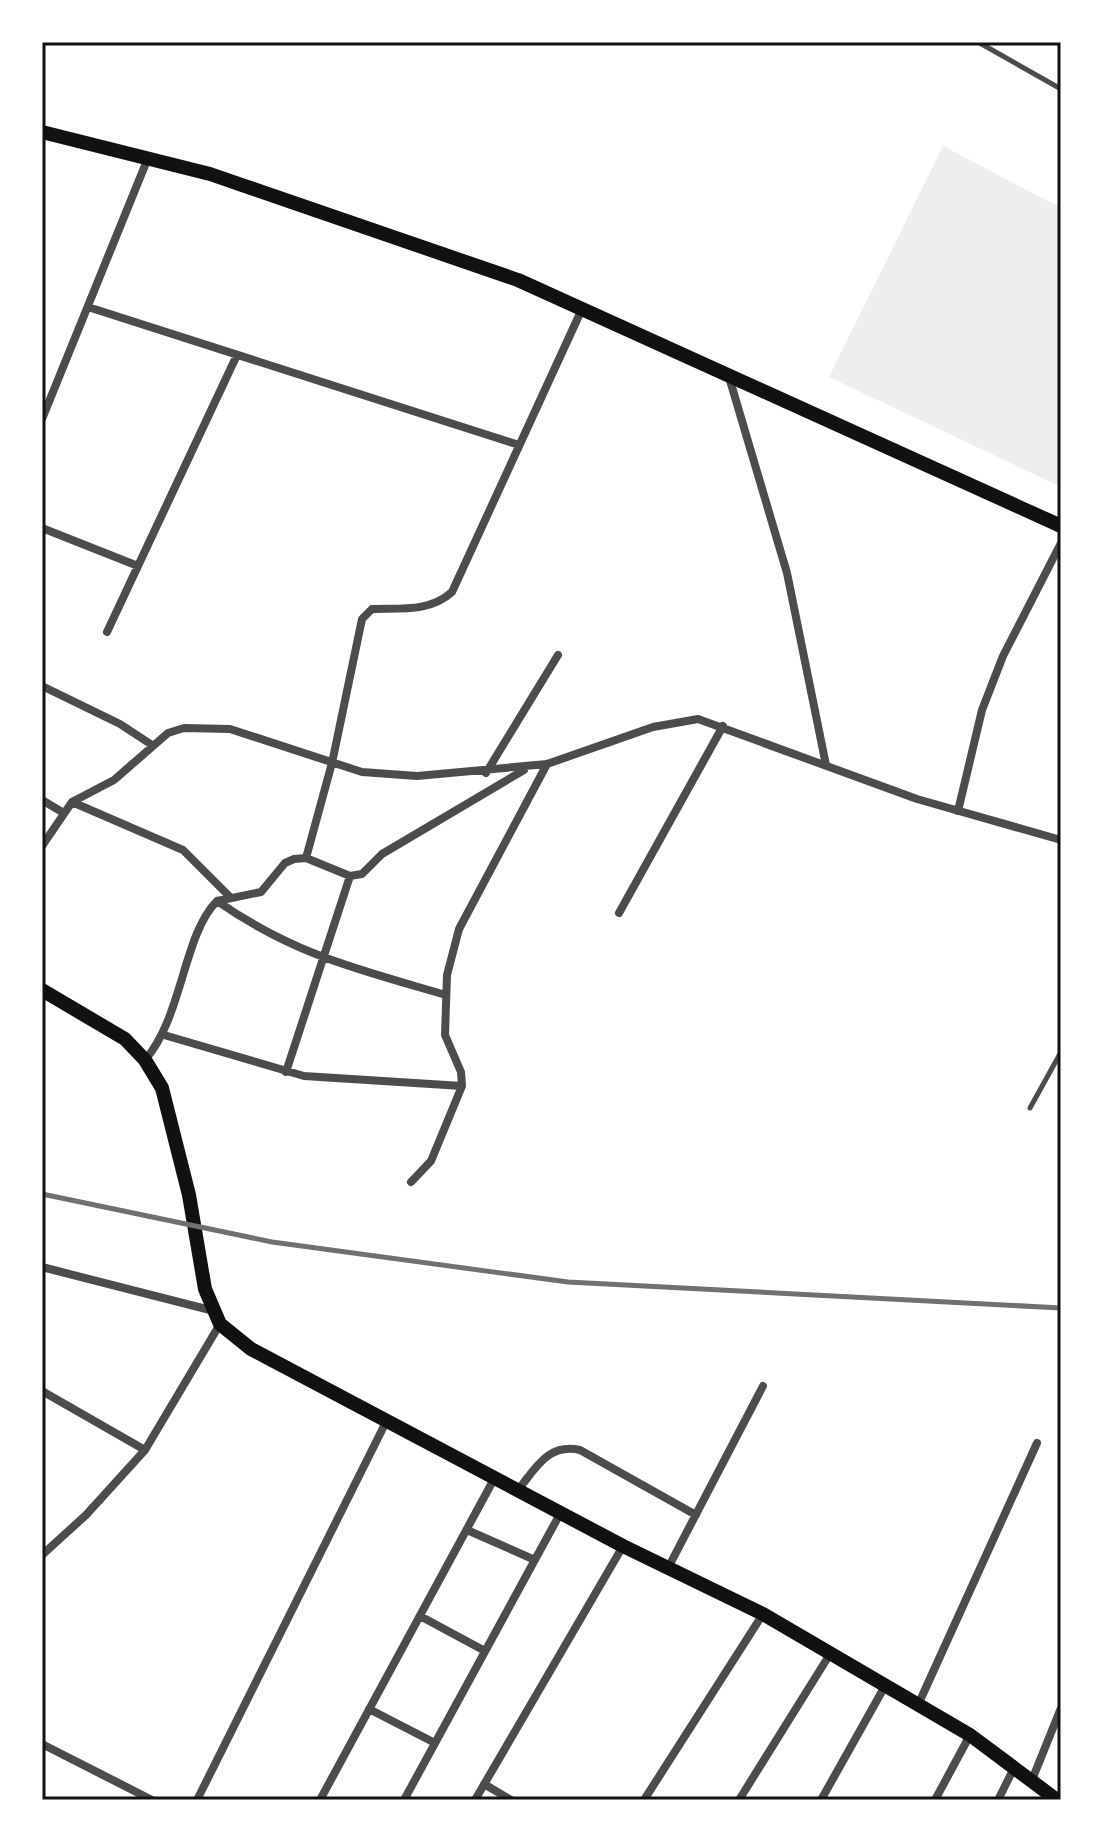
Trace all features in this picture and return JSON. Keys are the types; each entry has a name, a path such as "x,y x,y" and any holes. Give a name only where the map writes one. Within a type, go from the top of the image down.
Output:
{"main road":[{"path":"42,132 210,174 518,280 1061,526"},
{"path":"42,990 125,1039 145,1060 162,1088 189,1195 205,1289 217,1318 251,1349 623,1546 763,1614 970,1735 1057,1800"}],"street":[{"path":"42,419 148,158"},
{"path":"88,307 519,445"},
{"path":"306,858 332,763 362,619 372,609 433,605 452,592 582,309"},
{"path":"107,632 237,355"},
{"path":"729,376 787,573 826,765"},
{"path":"42,528 138,566"},
{"path":"958,811 982,710 992,683 1015,628 1061,543"},
{"path":"486,773 558,655"},
{"path":"42,686 108,717 152,745"},
{"path":"42,846 62,812 72,802 114,780 168,733 184,728 230,729 332,763 387,776 486,773 547,764 675,721 698,719 958,811 1061,840"},
{"path":"619,913 723,726"},
{"path":"411,1182 425,1169 438,1147 462,1086 461,1072 445,1035 447,975 459,929 547,764"},
{"path":"145,1060 164,1035 203,923 217,901 261,892 285,863 306,858 350,876 362,874 382,854 529,767"},
{"path":"42,800 62,812"},
{"path":"72,802 183,850 231,898"},
{"path":"286,1072 350,876"},
{"path":"217,901 260,931 323,959 446,995"},
{"path":"164,1035 286,1072 332,1080 462,1086"},
{"path":"42,1267 217,1318 145,1450 86,1515 43,1552"},
{"path":"668,1568 763,1386"},
{"path":"42,1391 145,1450"},
{"path":"197,1800 386,1422"},
{"path":"918,1706 1037,1443"},
{"path":"518,1490 553,1450 566,1447 580,1450 696,1515"},
{"path":"320,1800 494,1479"},
{"path":"404,1800 562,1511"},
{"path":"467,1530 535,1560"},
{"path":"475,1800 623,1546"},
{"path":"644,1800 763,1614"},
{"path":"420,1616 485,1651"},
{"path":"739,1800 830,1654"},
{"path":"821,1800 885,1686"},
{"path":"1032,1780 1061,1708"},
{"path":"369,1709 435,1743"},
{"path":"935,1800 970,1735"},
{"path":"42,1744 152,1800"},
{"path":"998,1800 1015,1767"},
{"path":"484,1784 511,1800"}],"lane":[{"path":"978,42 1061,89"},
{"path":"1030,1108 1061,1052"}],"shaded area":[{"path":"943,146 1061,208 1061,487 829,377"}],"railway":[{"path":"42,1194 272,1242 568,1282 1061,1308"}]}
